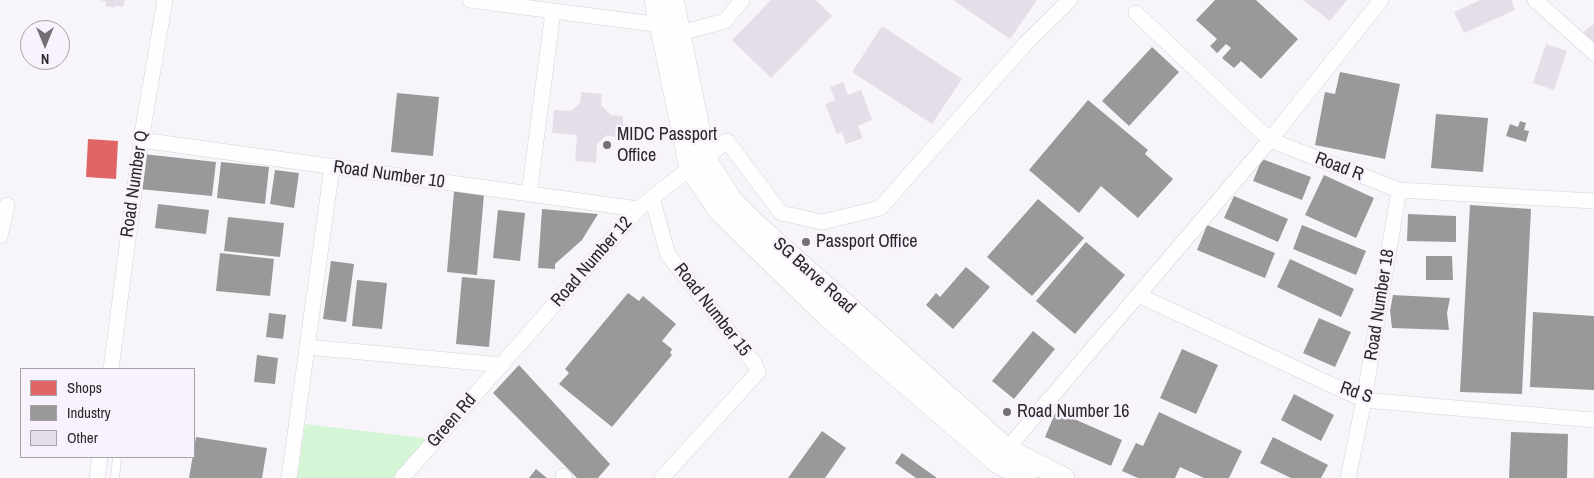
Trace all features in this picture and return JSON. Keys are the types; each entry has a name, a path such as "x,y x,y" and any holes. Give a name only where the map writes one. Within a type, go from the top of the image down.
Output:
{"main road":[{"name":"SG Barve Road","path":"655,0 697,163 720,212 829,318 998,463 1028,478"},
{"name":"SG Barve Road","path":"673,0 681,33 697,163 733,202 998,463 1064,478"}],"street":[{"name":"Road Number Q","path":"111,368 141,140 165,0"},
{"path":"470,0 661,25 681,33 725,21 742,0"},
{"path":"758,226 781,213 822,222 880,208 1027,42 1070,0"},
{"path":"998,463 1270,140 1381,0"},
{"path":"1535,0 1594,54"},
{"path":"529,194 554,12"},
{"name":"Road R","path":"1136,13 1270,140 1399,190 1594,201"},
{"name":"Road Number 10","path":"141,140 638,209"},
{"name":"Road Number 12","path":"502,364 638,209 727,141 781,213"},
{"path":"289,478 332,167"},
{"name":"Road Number 18","path":"1348,478 1364,400 1399,190"},
{"name":"Road Number 15","path":"652,198 668,255 754,364 758,372 662,478"},
{"path":"0,236 7,205"},
{"name":"Rd S","path":"1138,295 1364,400 1594,420"},
{"path":"307,347 502,364"},
{"name":"Green Rd","path":"402,478 502,364"},
{"path":"97,478 100,458"}],"lane":[{"path":"115,478 118,458"}],"green space":[{"path":"305,424 431,440 397,478 297,478"}],"building: Shops":[{"path":"88,139 118,141 116,179 86,177"}],"building: Industry":[{"path":"1215,0 1256,0 1298,39 1261,79 1241,61 1234,68 1222,58 1231,48 1226,44 1217,53 1210,46 1217,39 1196,20"},
{"path":"1152,47 1179,72 1129,126 1102,101"},
{"path":"1340,72 1400,84 1385,159 1315,145 1325,92 1335,94"},
{"path":"397,93 439,97 433,156 391,152"},
{"path":"1088,100 1148,150 1145,154 1173,179 1138,218 1101,186 1079,213 1029,170"},
{"path":"1436,114 1488,118 1483,172 1431,168"},
{"path":"1520,121 1526,123 1524,130 1529,131 1526,142 1506,136 1510,124 1518,127"},
{"path":"143,154 216,162 212,196 139,189"},
{"path":"1262,159 1311,177 1302,200 1253,181"},
{"path":"221,162 269,167 265,204 217,198"},
{"path":"275,170 299,173 294,208 270,204"},
{"path":"1324,175 1374,198 1356,238 1305,215"},
{"path":"454,191 484,194 477,275 447,272"},
{"path":"1234,196 1288,219 1278,242 1224,218"},
{"path":"1038,199 1084,238 1032,296 987,257"},
{"path":"158,204 209,210 206,234 155,228"},
{"path":"1470,205 1531,209 1522,394 1460,392"},
{"path":"542,209 598,214 582,240 555,264 555,269 538,268"},
{"path":"498,210 525,213 520,261 493,258"},
{"path":"1408,214 1456,216 1456,242 1407,241"},
{"path":"228,217 284,223 280,257 224,251"},
{"path":"1207,225 1275,253 1265,278 1197,250"},
{"path":"1302,225 1366,251 1356,275 1293,249"},
{"path":"1086,242 1125,275 1075,334 1036,301"},
{"path":"220,253 274,259 270,296 216,291"},
{"path":"1426,256 1452,256 1453,280 1426,280"},
{"path":"1290,259 1354,289 1341,317 1277,287"},
{"path":"331,261 354,264 346,322 323,319"},
{"path":"966,267 990,287 953,329 926,305 936,293 940,297"},
{"path":"462,277 495,280 489,347 456,344"},
{"path":"357,280 387,283 382,329 352,326"},
{"path":"628,293 639,301 643,296 676,324 662,341 672,349 670,353 672,355 612,427 559,384 569,373 565,369"},
{"path":"1393,295 1450,298 1447,313 1449,330 1392,328 1390,311"},
{"path":"1533,312 1594,316 1594,390 1530,387"},
{"path":"269,313 286,315 283,339 266,337"},
{"path":"1319,318 1351,332 1335,367 1303,353"},
{"path":"1033,331 1055,349 1014,399 992,381"},
{"path":"1182,349 1218,365 1196,414 1160,398"},
{"path":"257,355 278,358 275,384 254,382"},
{"path":"519,365 610,464 598,478 577,478 493,393"},
{"path":"1294,394 1334,415 1321,441 1281,420"},
{"path":"1056,411 1122,440 1111,466 1045,437"},
{"path":"1159,412 1242,451 1229,478 1204,478 1180,467 1175,478 1138,478 1122,471 1136,443 1143,446"},
{"path":"822,431 846,448 825,478 788,478"},
{"path":"1511,432 1568,434 1567,478 1509,478"},
{"path":"196,437 267,448 262,478 189,478 192,458 195,458"},
{"path":"1273,437 1328,465 1321,478 1291,478 1260,463"},
{"path":"902,453 937,478 916,478 895,463"},
{"path":"536,469 547,478 529,478"}],"building: Other":[{"path":"100,0 125,0 123,7 115,6 115,8 105,6 106,2"},
{"path":"771,0 816,0 832,16 771,78 732,40"},
{"path":"953,0 1037,0 1010,39"},
{"path":"1303,0 1347,0 1330,21"},
{"path":"1480,0 1511,0 1515,10 1464,33 1454,12"},
{"path":"1594,24 1594,49 1582,33"},
{"path":"882,26 962,79 932,124 852,72"},
{"path":"1546,44 1567,51 1554,90 1533,83"},
{"path":"843,82 848,95 861,90 872,120 858,126 863,138 846,144 842,132 837,134 825,104 835,100 830,87"},
{"path":"581,92 602,94 601,105 611,115 623,116 623,124 628,124 627,140 607,135 597,144 596,163 575,161 577,135 552,133 554,110 571,111 580,103"}],"place":[{"name":"MIDC Passport Office","path":"607,145"},
{"name":"Passport Office","path":"806,242"},
{"name":"Road Number 16","path":"1007,412"}]}
